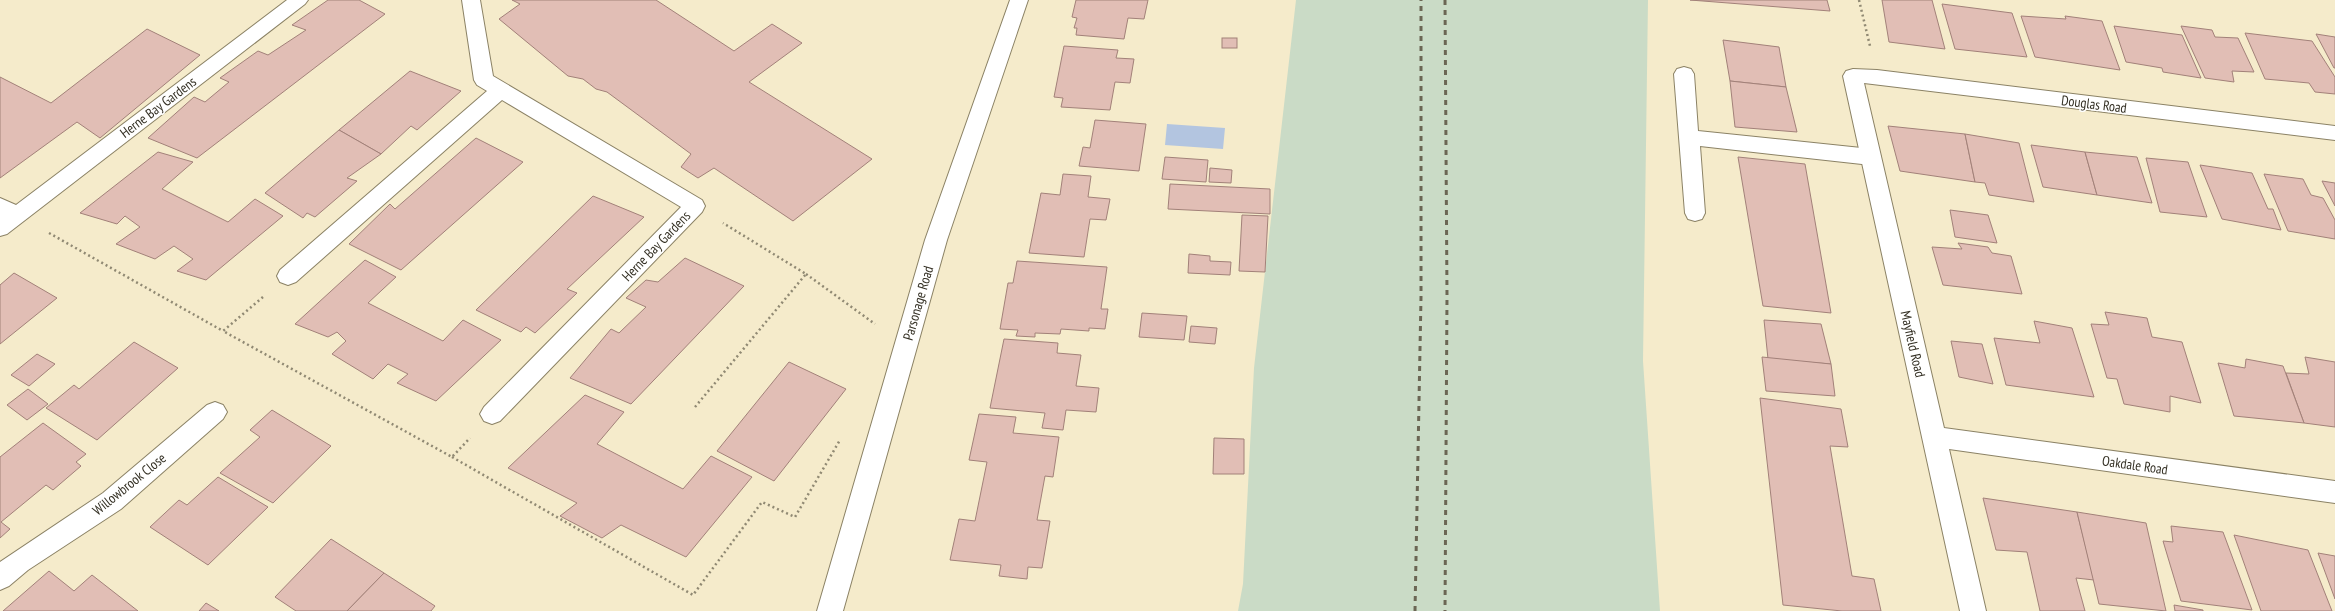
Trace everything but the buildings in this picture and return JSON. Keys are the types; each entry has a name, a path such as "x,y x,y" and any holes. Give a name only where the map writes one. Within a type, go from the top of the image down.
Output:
{"street":[{"name":"Herne Bay Gardens","path":"0,228 9,210 299,0"},
{"name":"Herne Bay Gardens","path":"471,0 484,80 499,91 695,206 492,414"},
{"name":"Parsonage Road","path":"830,611 936,240 1020,0"},
{"path":"1684,74 1695,213"},
{"name":"Douglas Road","path":"1853,76 1877,77 2335,133"},
{"name":"Mayfield Road","path":"1853,76 1973,611"},
{"path":"288,276 499,91"},
{"path":"1689,137 1871,157"},
{"name":"Willowbrook Close","path":"0,578 18,562 112,501 215,412"},
{"name":"Oakdale Road","path":"1934,437 2335,492"}],"path":[{"path":"1859,0 1877,77"},
{"path":"695,206 806,274 881,328"},
{"path":"9,210 223,331 452,457 693,595 762,502 795,517 844,433"},
{"path":"695,407 806,274"},
{"path":"223,331 288,276"},
{"path":"452,457 492,414"}],"green space":[{"path":"1296,0 1648,0 1643,361 1660,611 1238,611 1243,584 1254,368"}],"water":[{"path":"1167,124 1225,128 1223,149 1165,145"}],"railway":[{"path":"1415,611 1421,297 1421,0"},
{"path":"1445,0 1447,296 1445,611"}]}
